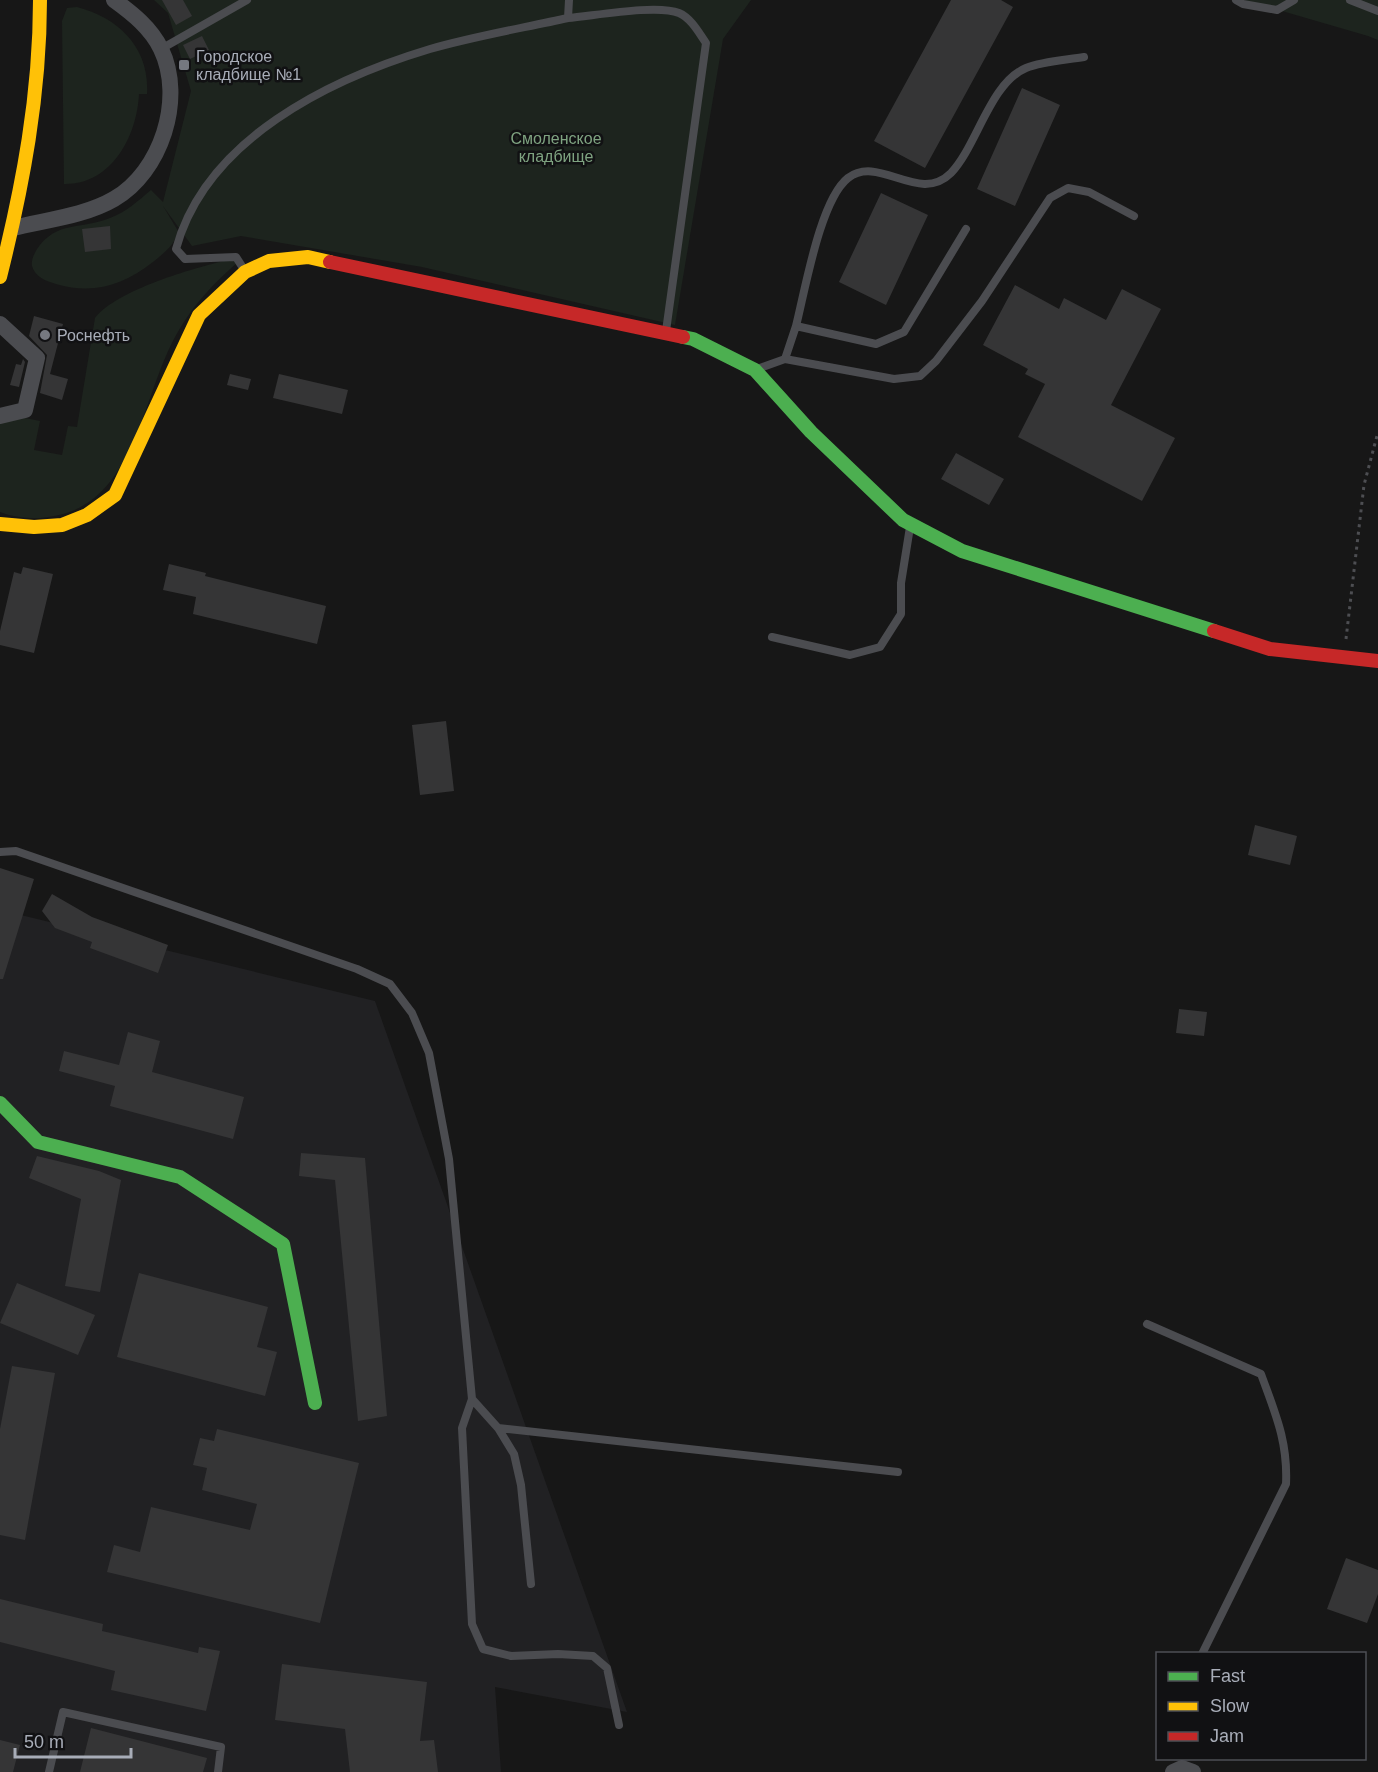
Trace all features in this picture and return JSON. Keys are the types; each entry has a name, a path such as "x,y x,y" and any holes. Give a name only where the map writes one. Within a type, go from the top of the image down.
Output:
{"street":[{"path":"0,277 23,186 35,116 40,60 40,0"},
{"path":"13,228 101,206 116,198 144,172 161,140 170,105 167,69 161,49 134,14 114,0"},
{"path":"0,524 36,528 66,525 90,516 115,495 199,315 245,272 269,261 308,257 693,339 755,370 811,432 910,524 962,551 1024,570 1076,590 1270,649 1378,661"},
{"path":"0,324 38,358 25,410 0,416"},
{"path":"0,1103 38,1142 180,1177 284,1244 315,1403"},
{"path":"1175,1767 1193,1772"}],"lane":[{"path":"161,49 247,0"},
{"path":"568,18 569,0"},
{"path":"1236,0 1243,4 1277,10 1294,0"},
{"path":"1350,0 1378,11"},
{"path":"245,272 236,257 185,259 176,249 182,226 223,163 279,118 350,78 431,49 568,18 661,10 680,13 694,24 706,43 666,334"},
{"path":"785,359 796,326 823,220 840,187 849,177 864,173 888,174 918,185 933,185 951,173 1010,78 1027,67 1084,57"},
{"path":"755,370 785,359 894,379 921,376 936,361 982,300 1050,198 1068,188 1089,192 1134,216"},
{"path":"796,326 876,344 904,333 966,230"},
{"path":"772,637 850,655 880,647 901,614 901,583 910,524"},
{"path":"0,852 16,851 357,969 390,984 412,1013 431,1064 449,1159 472,1400 462,1428 472,1624 483,1649 511,1656 558,1654 593,1656 607,1668 619,1725"},
{"path":"1147,1324 1261,1374 1283,1435 1287,1461 1286,1484 1202,1652"},
{"path":"472,1400 498,1428 514,1454 521,1485 531,1584"},
{"path":"498,1428 898,1472"},
{"path":"49,1772 63,1712 221,1747 218,1772"}],"path":[{"path":"1344,658 1364,485 1378,432"}],"shaded area":[{"path":"0,910 375,1001 627,1712 495,1687 501,1772 0,1772"}],"green space":[{"name":"Смоленское кладбище","path":"154,0 751,0 723,39 675,325 422,267 241,236 192,246 163,206 178,231 177,236 162,255 131,277 108,286 95,288 70,287 41,278 33,270 32,259 37,249 53,234 70,227 99,222 116,216 151,190 163,202 191,91 168,13"},
{"path":"1244,0 1378,0 1378,40 1368,36"},
{"path":"77,7 106,19 129,37 143,63 147,78 147,94 139,94 133,126 127,142 108,167 81,182 64,184 62,21 67,8"},
{"path":"228,260 238,262 200,301 184,322 160,370 131,447 103,490 83,506 52,517 22,517 0,512 0,422 15,416 40,421 34,450 62,455 68,426 77,427 95,318 120,298 138,289 176,274"}],"building":[{"path":"162,0 183,0 192,16 176,25"},
{"path":"951,0 1001,0 1013,7 925,168 874,141"},
{"path":"202,36 209,50 190,59 183,45"},
{"path":"1022,88 1060,105 1015,206 977,189"},
{"path":"881,193 928,215 886,305 839,282"},
{"path":"110,226 111,249 85,252 82,229"},
{"path":"1015,285 1059,309 1064,298 1106,320 1122,289 1161,309 1111,405 1175,438 1142,501 1018,437 1045,384 1025,374 1028,369 983,345"},
{"path":"34,316 63,324 50,374 68,379 62,400 40,393 47,355 29,336"},
{"path":"23,359 25,362 19,387 10,385 16,364 21,365"},
{"path":"230,374 251,379 248,390 227,385"},
{"path":"279,374 348,390 342,414 273,398"},
{"path":"956,453 1004,479 989,505 941,479"},
{"path":"169,564 206,573 205,576 326,606 317,644 193,614 196,597 163,590"},
{"path":"23,567 53,574 34,653 0,645 0,631 14,572 21,574"},
{"path":"446,721 454,791 420,795 412,725"},
{"path":"1255,825 1297,836 1290,865 1248,855"},
{"path":"0,868 34,879 3,979 0,979"},
{"path":"52,894 92,917 168,945 158,973 90,948 92,942 55,928 42,911"},
{"path":"1179,1009 1207,1012 1204,1036 1176,1033"},
{"path":"128,1032 160,1041 152,1072 244,1097 233,1139 110,1106 115,1086 59,1071 64,1051 119,1065"},
{"path":"301,1153 365,1158 387,1416 358,1421 335,1180 299,1176"},
{"path":"37,1156 99,1171 121,1180 100,1292 65,1286 81,1199 29,1178"},
{"path":"139,1273 268,1307 257,1347 277,1352 265,1396 117,1357"},
{"path":"17,1283 95,1315 78,1355 0,1323"},
{"path":"12,1366 55,1373 25,1540 0,1535 0,1429"},
{"path":"217,1429 359,1463 320,1623 107,1572 114,1545 140,1552 151,1507 250,1530 257,1504 202,1490 207,1468 193,1465 200,1438 214,1441"},
{"path":"1346,1558 1378,1570 1378,1594 1367,1623 1327,1609"},
{"path":"0,1599 103,1624 102,1631 198,1653 199,1647 220,1651 206,1711 111,1690 115,1671 0,1642"},
{"path":"282,1664 427,1682 420,1741 434,1740 438,1772 350,1772 345,1729 275,1720"},
{"path":"91,1728 207,1758 203,1772 80,1772"},
{"path":"0,1740 20,1745 13,1772 0,1772"}],"traffic: fast":[{"path":"683,337 693,339 755,370 811,432 903,520 962,551 1214,631"},
{"path":"0,1103 38,1142 180,1177 283,1244 315,1403"}],"traffic: slow":[{"path":"0,277 29,140 37,70 40,0"},
{"path":"0,524 34,527 62,525 87,515 115,495 199,315 245,272 269,261 308,257 330,262"}],"traffic: jam":[{"path":"330,262 683,337"},
{"path":"1214,631 1270,649 1378,661"}],"place":[{"name":"Городское кладбище №1","path":"184,65"},
{"name":"Роснефть","path":"45,335"}]}
